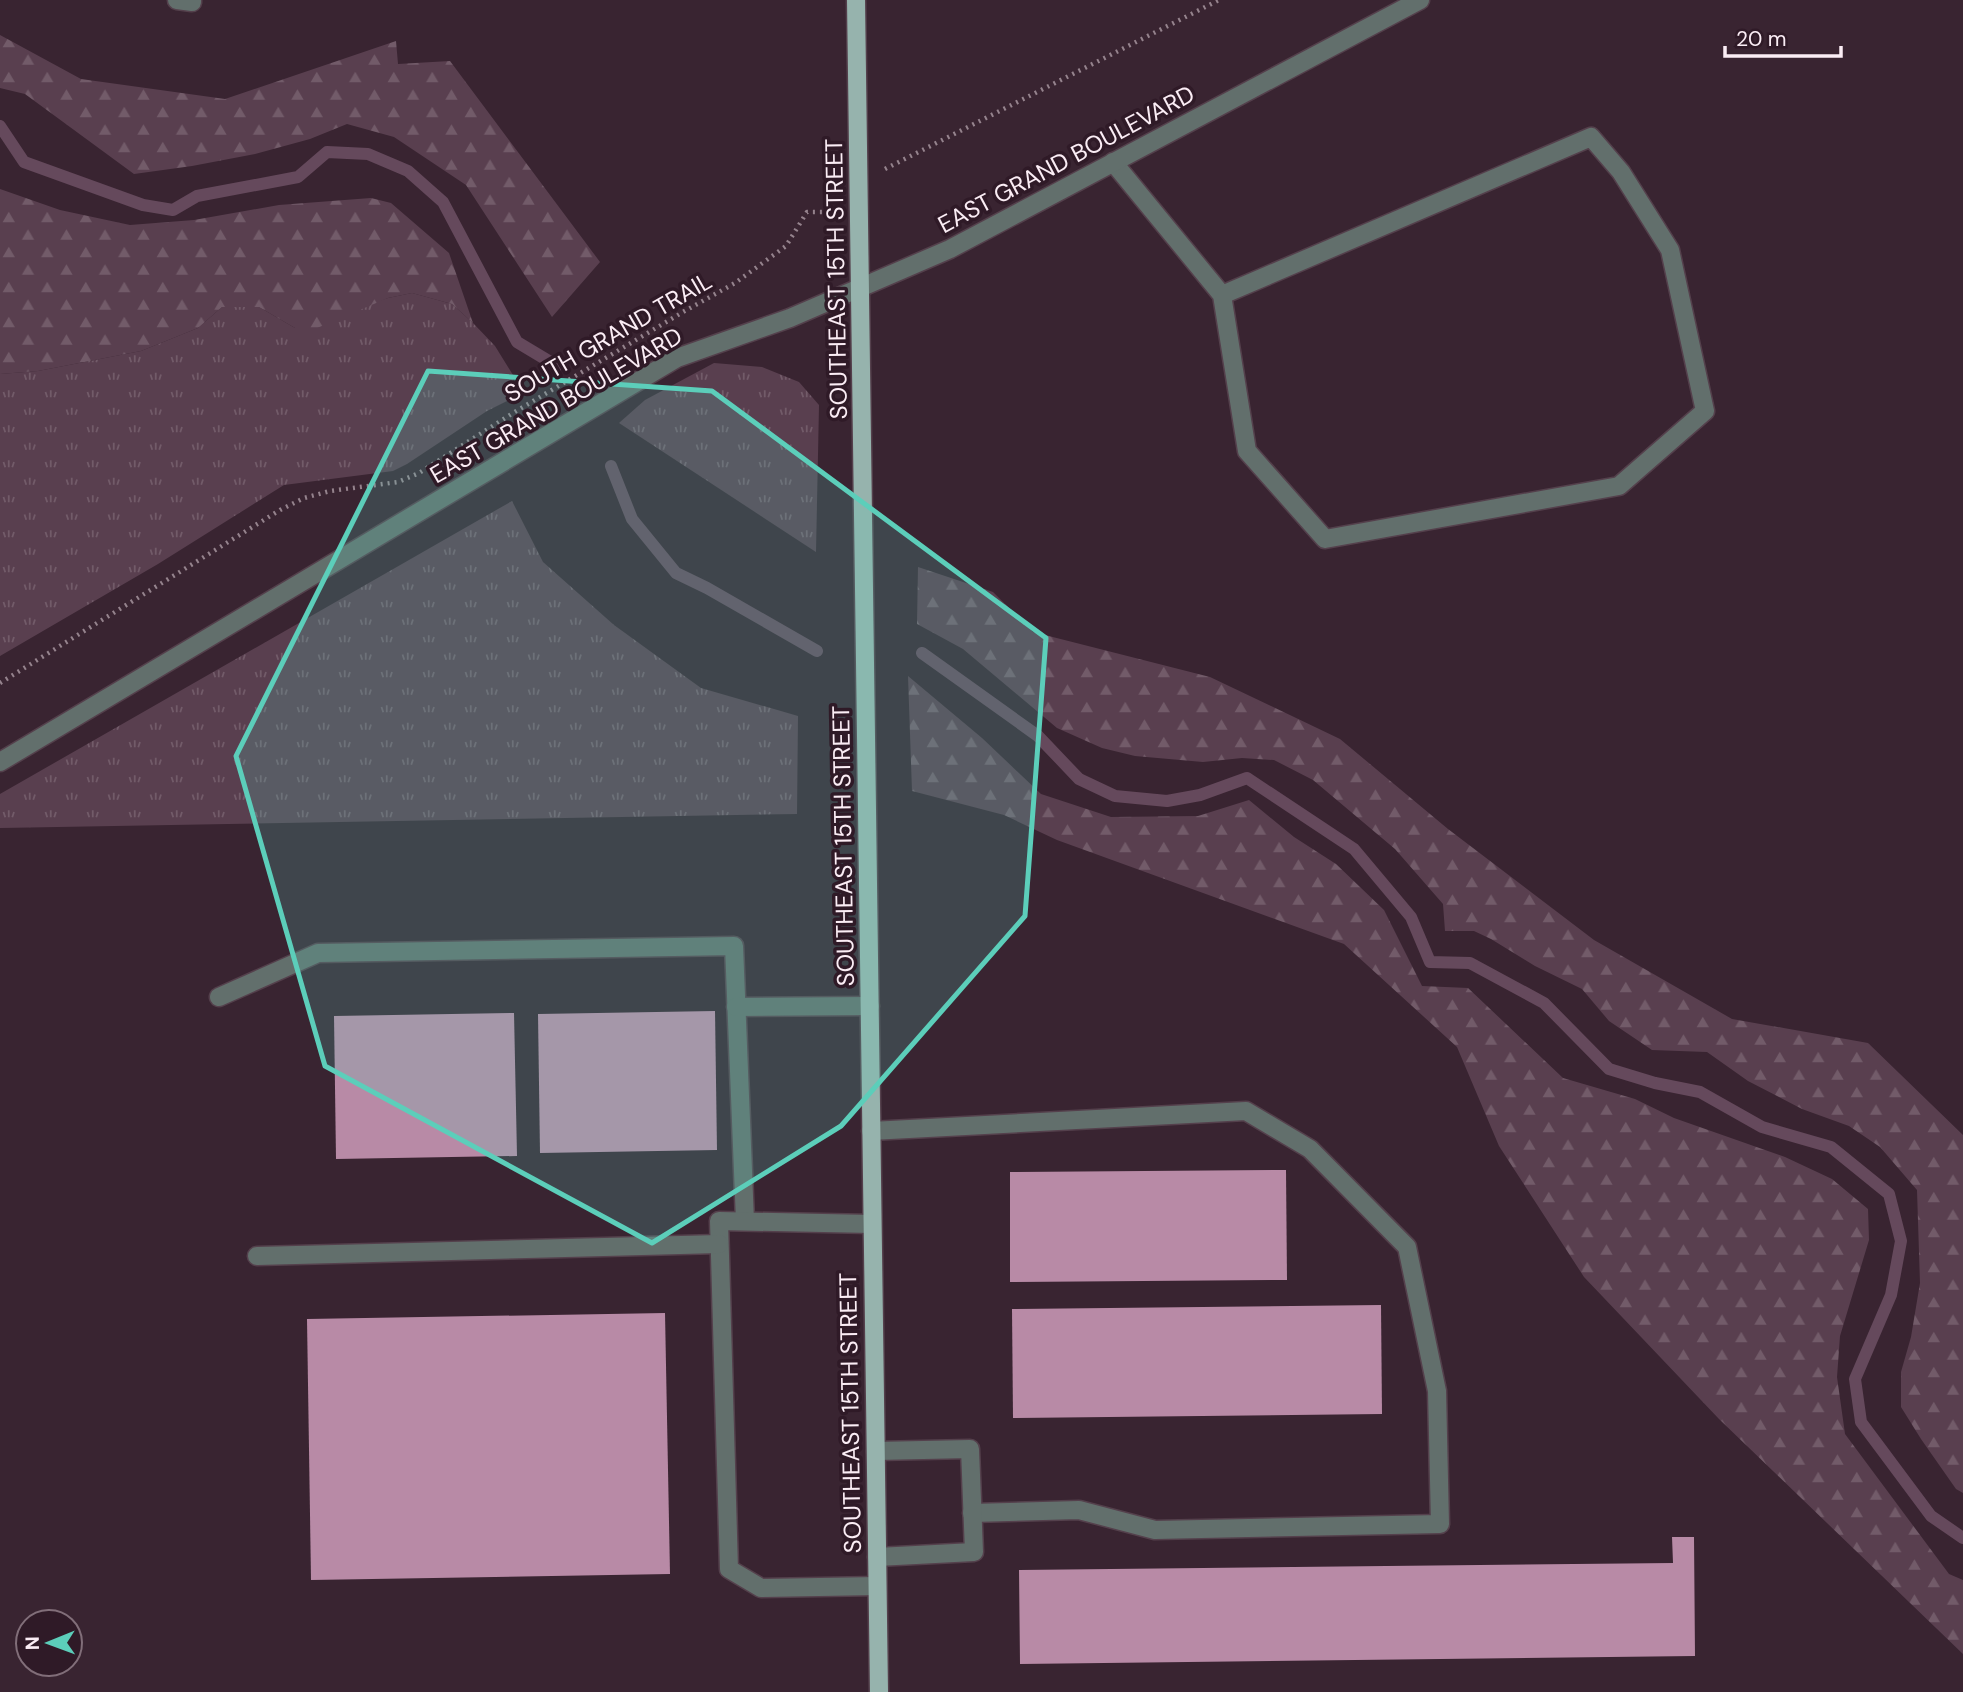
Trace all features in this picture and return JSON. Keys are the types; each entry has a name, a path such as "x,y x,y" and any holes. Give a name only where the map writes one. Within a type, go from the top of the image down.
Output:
{"main road":[{"name":"SOUTHEAST 15TH STREET","path":"856,0 878,1692"}],"street":[{"path":"177,0 192,0"},
{"name":"EAST GRAND BOULEVARD","path":"0,762 677,358 790,318 950,249 1420,0"},
{"path":"1113,162 1222,295 1247,451 1325,539 1619,486 1705,411 1670,250 1621,172 1591,137 1222,295"},
{"path":"219,997 318,953 734,946 745,1221"},
{"path":"736,1007 870,1006"},
{"path":"871,1131 1246,1111 1310,1149 1407,1247 1437,1391 1440,1524 1155,1530 1079,1510 972,1513"},
{"path":"872,1224 719,1221 719,1244 729,1569 761,1588 877,1586"},
{"path":"257,1256 719,1244"},
{"path":"876,1451 970,1449 974,1552 877,1557"}],"path":[{"name":"SOUTH GRAND TRAIL","path":"0,683 280,510 304,498 330,491 398,482 419,473 538,398 735,283 786,246 807,212 822,212 883,171 1219,0"}],"highlighted area":[{"path":"428,371 712,391 1046,638 1025,916 841,1126 652,1243 325,1066 236,756"}],"green space":[{"path":"0,35 81,79 225,99 396,41 398,64 450,61 600,262 552,317 466,185 394,137 347,124 310,139 255,154 134,174 25,94 0,88"},
{"path":"0,189 60,210 130,225 194,220 279,205 371,198 391,203 449,253 473,323 452,304 412,293 388,298 310,331 295,328 259,307 222,307 198,328 141,351 38,371 0,374"},
{"path":"412,293 452,304 473,323 495,346 513,375 513,398 487,411 393,471 284,485 158,564 0,656 0,374 38,371 141,351 198,328 222,307 259,307 295,328"},
{"path":"714,363 762,367 799,382 819,405 816,552 619,423 645,400"},
{"path":"512,501 543,562 614,625 701,688 798,716 797,814 0,828 0,794"},
{"path":"918,567 993,592 1033,632 1210,677 1340,739 1448,829 1594,940 1732,1019 1868,1043 1963,1135 1963,1493 1956,1489 1901,1407 1901,1372 1911,1337 1920,1283 1917,1190 1880,1147 1849,1126 1802,1109 1748,1081 1707,1052 1652,1050 1609,1021 1582,989 1474,931 1445,931 1443,904 1395,849 1313,780 1274,760 1242,758 1203,762 1135,756 1102,748 1057,728 963,649 917,624"},
{"path":"908,676 982,738 1041,794 1111,817 1198,816 1249,800 1294,837 1336,864 1384,910 1422,986 1468,988 1563,1078 1635,1099 1674,1118 1785,1157 1832,1179 1868,1209 1869,1240 1840,1336 1837,1377 1845,1434 1949,1574 1963,1580 1963,1654 1719,1419 1584,1277 1499,1146 1457,1047 1344,944 1057,840 1004,815 912,791"}],"building":[{"path":"715,1011 717,1150 540,1153 538,1014"},
{"path":"514,1013 517,1156 336,1159 334,1016"},
{"path":"1286,1170 1287,1280 1010,1282 1010,1172"},
{"path":"1381,1305 1382,1414 1013,1418 1012,1309"},
{"path":"665,1313 670,1574 311,1580 307,1319"},
{"path":"1672,1537 1694,1537 1695,1656 1020,1664 1019,1570 1673,1563"}],"waterway":[{"path":"0,126 24,162 143,205 173,210 197,196 298,177 327,152 368,154 408,171 443,202 517,342 557,366"},
{"path":"611,466 632,519 676,573 817,651"},
{"path":"922,653 1038,736 1079,779 1115,796 1167,801 1200,795 1247,778 1354,849 1411,917 1430,962 1470,963 1544,1003 1609,1069 1655,1083 1700,1092 1762,1127 1831,1147 1889,1194 1901,1241 1891,1295 1855,1379 1861,1422 1931,1516 1963,1538"}]}
